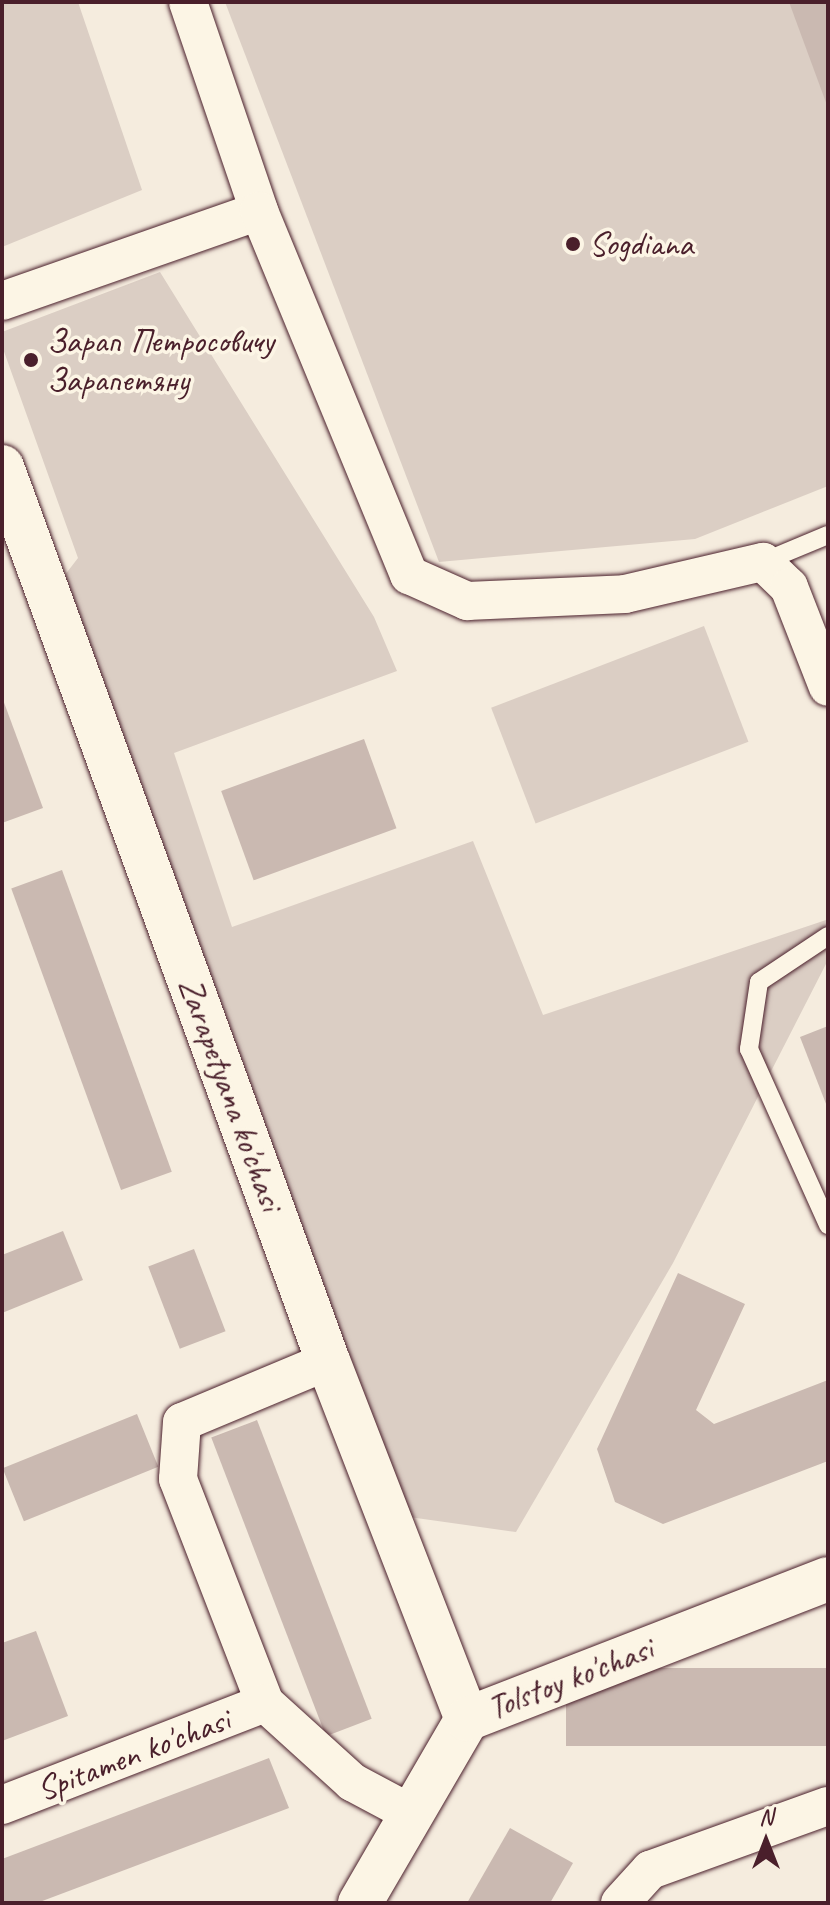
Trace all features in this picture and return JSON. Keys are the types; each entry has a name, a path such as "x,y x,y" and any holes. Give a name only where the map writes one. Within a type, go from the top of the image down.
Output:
{"street":[{"path":"188,2 259,211 409,575 467,601 625,594 763,562 789,587 828,687"},
{"path":"2,301 259,211"},
{"name":"Zarapetyana ko'chasi","path":"2,467 328,1361 467,1719"},
{"path":"328,1361 182,1422 178,1479 265,1703 352,1782 412,1814"},
{"name":"Tolstoy ko'chasi","path":"360,1903 467,1719 828,1579"},
{"name":"Spitamen ko'chasi","path":"2,1805 265,1703"},
{"path":"620,1903 650,1870 828,1806"}],"lane":[{"path":"763,562 828,535"},
{"path":"828,936 759,982 749,1049 828,1225"}],"shaded area":[{"path":"2,2 78,2 142,190 2,247"},
{"name":"Sogdiana","path":"225,2 828,2 828,486 695,539 439,562"},
{"path":"160,272 374,617 397,671 174,753 232,927 473,841 543,1015 826,920 828,926 828,960 673,1263 516,1532 409,1517 51,593 78,558 2,346 2,332"},
{"path":"704,626 748,742 536,823 491,708"}],"building":[{"path":"789,2 828,2 828,108"},
{"path":"2,697 43,808 2,823"},
{"path":"364,739 396,828 254,880 221,791"},
{"path":"62,870 172,1172 121,1190 11,888"},
{"path":"828,1026 828,1109 800,1037"},
{"path":"63,1231 83,1280 2,1313 2,1255"},
{"path":"194,1249 226,1331 180,1349 148,1267"},
{"path":"678,1273 745,1304 696,1410 714,1424 828,1380 828,1461 663,1524 615,1502 597,1449"},
{"path":"137,1414 158,1467 24,1521 3,1468"},
{"path":"257,1420 372,1719 326,1736 211,1438"},
{"path":"36,1631 68,1716 2,1741 2,1643"},
{"path":"566,1668 828,1668 828,1746 566,1746"},
{"path":"269,1758 289,1808 37,1903 2,1903 2,1859"},
{"path":"510,1828 573,1863 550,1903 467,1903"}],"place":[{"name":"Sogdiana","path":"573,244"},
{"name":"Зарап Петросовичу Зарапетяну","path":"31,360"}]}
